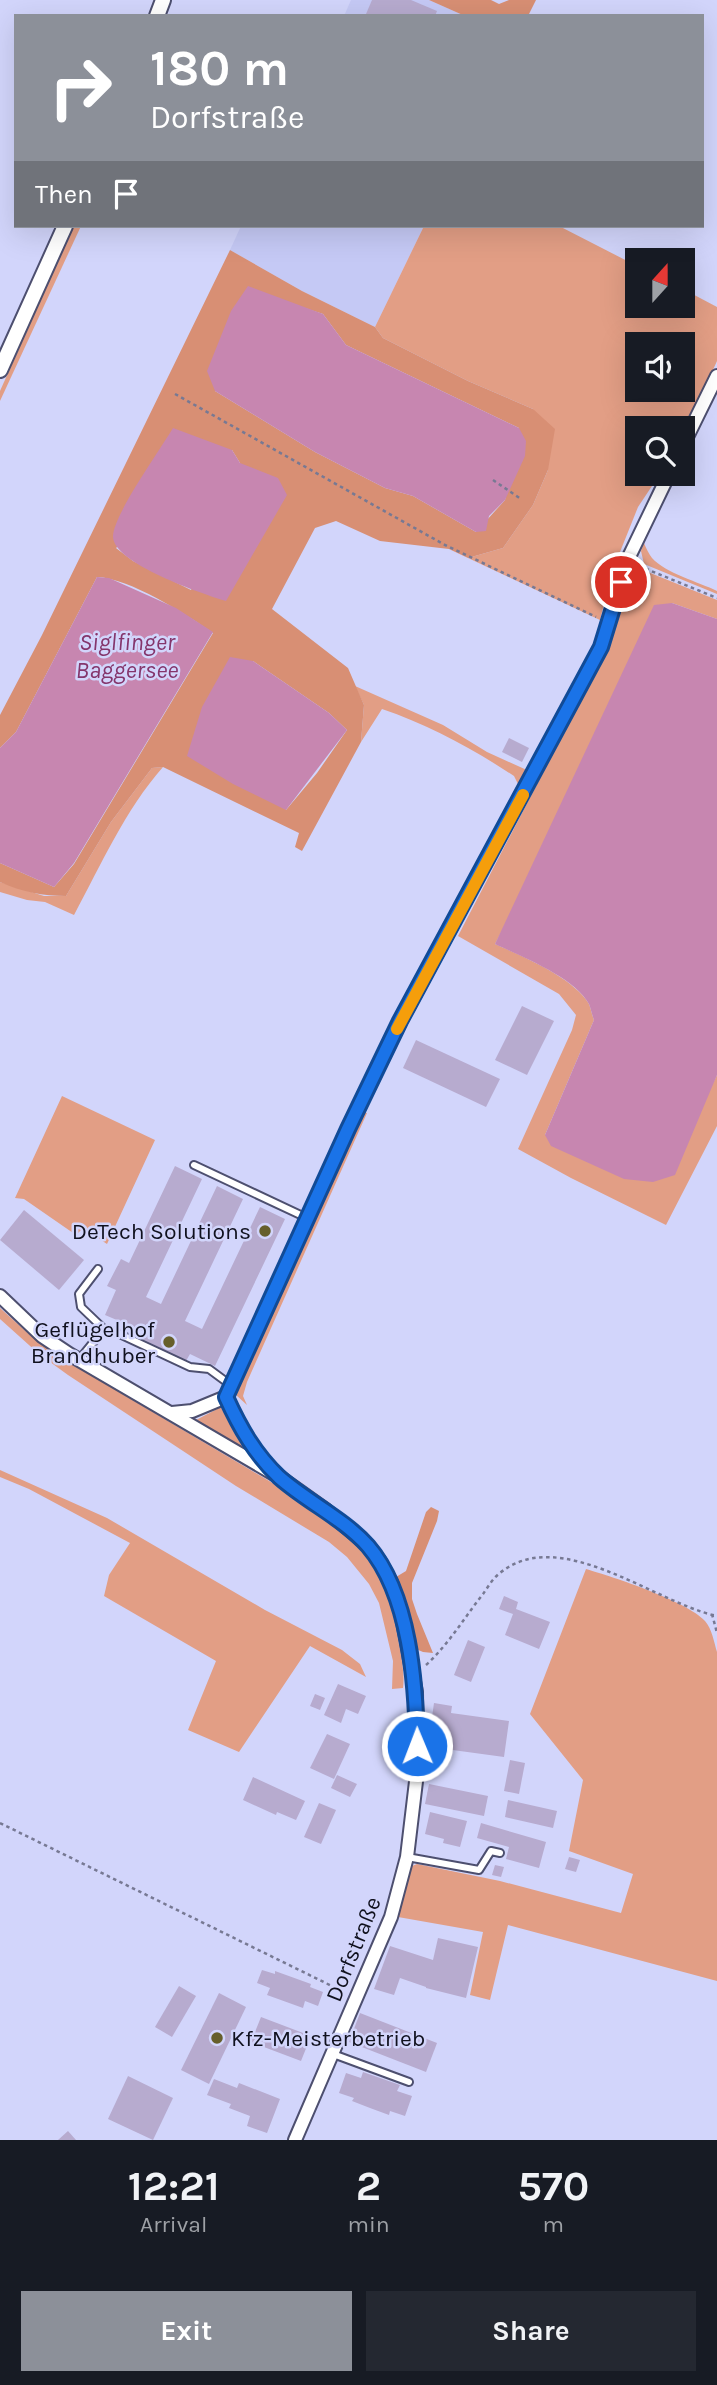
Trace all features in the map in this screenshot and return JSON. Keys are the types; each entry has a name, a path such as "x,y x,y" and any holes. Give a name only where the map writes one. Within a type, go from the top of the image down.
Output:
{"street":[{"path":"0,370 64,228"},
{"path":"695,421 717,376"},
{"path":"172,1413 192,1411 229,1392 400,1021 601,647 627,561 663,486"},
{"name":"Dorfstraße","path":"0,1296 42,1336 79,1360 281,1478 366,1544 391,1582 401,1612 414,1676 417,1773 407,1857 391,1917 295,2140"}],"lane":[{"path":"194,1165 307,1218"},
{"path":"98,1269 79,1294 81,1307 106,1331"},
{"path":"79,1360 100,1334 106,1331 120,1333 190,1367 209,1368 229,1392"},
{"name":"Dorfstraße","path":"229,1392 243,1433 257,1454 281,1478"},
{"path":"407,1857 479,1870 491,1851 500,1853"},
{"path":"333,2054 409,2082"}],"path":[{"path":"175,394 445,545 609,622"},
{"path":"493,480 521,499"},
{"path":"627,561 717,598"},
{"path":"414,1676 441,1651 499,1574 516,1563 535,1557 583,1562 717,1616"},
{"path":"712,1615 717,1633"},
{"path":"0,1823 357,1998"}],"shaded area":[{"path":"351,0 429,0 460,14 345,14"},
{"path":"429,0 491,0 499,4 509,0 536,0 529,14 460,14"},
{"path":"73,228 80,228 0,401 0,391"},
{"path":"240,228 423,228 375,327 302,291 230,250"},
{"path":"423,228 563,228 625,260 625,318 695,318 695,295 717,307 717,361 692,416 625,416 625,486 652,486 638,507 612,572 600,620 468,558 503,548 533,505 548,470 533,409 468,381 383,338 375,327"},
{"path":"230,250 302,291 375,327 383,338 468,381 533,409 555,429 548,470 533,505 503,548 468,558 449,549 380,541 336,521 315,528 272,609 348,668 364,705 361,742 302,851 295,847 299,833 163,767 152,768 111,822 66,896 33,893 0,882 0,863 54,887 74,864 213,633 141,590 97,577 16,732 0,748 0,715 42,635","holes":["283,301 323,314 346,345 519,428 505,500 476,532 413,496 385,488 315,452 215,391","232,450 240,463 191,590 133,561 116,548","253,661 329,713 347,730 317,773 286,810"]},
{"path":"644,543 658,563 674,573 717,591 717,594 644,564 641,551"},
{"path":"643,570 717,600 717,619 672,603 495,944 572,985 589,1004 594,1020 545,1135 712,1085 717,1075 717,1126 666,1225 518,1149 572,1030 576,1015 559,994 458,936 598,667 637,572"},
{"path":"355,686 443,725 487,752 529,771 514,798 518,784 514,776 450,738 399,715 382,709 361,742 364,705"},
{"path":"163,767 125,820 74,915 45,902 0,892 0,882 44,896 66,896 111,822 152,768"},
{"path":"62,1096 155,1140 107,1244 83,1228 76,1235 24,1199 15,1198"},
{"path":"364,1112 367,1113 247,1382 243,1396 247,1405 236,1395 237,1391"},
{"path":"0,1308 31,1336 65,1360 291,1494 349,1538 376,1570 385,1590 393,1613 403,1688 392,1689 393,1661 379,1603 369,1584 347,1557 329,1542 236,1486 68,1375 39,1354 0,1319"},
{"path":"223,1406 239,1435 254,1456 196,1420"},
{"path":"0,1470 107,1518 265,1610 342,1650 360,1664 366,1677 310,1646 239,1752 188,1730 216,1661 104,1596 109,1575 130,1543 29,1489 0,1477"},
{"path":"431,1507 439,1511 437,1521 412,1583 412,1599 433,1653 416,1649 396,1577 406,1571 426,1512"},
{"path":"586,1569 649,1590 683,1606 705,1621 712,1636 717,1652 717,1981 508,1925 490,2000 470,1995 483,1932 398,1917 412,1866 417,1864 500,1881 621,1913 633,1874 569,1851 583,1780 530,1714"}],"water":[{"path":"248,286 323,314 346,345 519,428 526,441 525,456 505,500 489,516 486,531 476,532 413,496 385,488 315,452 215,391 207,371 231,311"},
{"path":"173,428 232,450 240,463 278,478 287,495 226,601 142,567 127,557 117,546 113,536 129,498"},
{"name":"Siglfinger Baggersee","path":"97,577 109,578 176,608 213,632 74,863 54,887 0,863 0,748 16,732"},
{"path":"672,603 717,619 717,1075 675,1175 653,1182 624,1179 551,1146 545,1135 594,1020 589,1004 572,985 495,944 654,605"},
{"path":"230,657 253,661 329,713 347,730 286,810 233,784 187,756 202,707"}],"building":[{"path":"372,0 411,0 437,11 436,14 366,14"},
{"path":"509,738 529,748 522,762 502,752"},
{"path":"522,1006 554,1021 527,1075 495,1060"},
{"path":"416,1040 500,1079 486,1107 403,1068"},
{"path":"175,1166 202,1179 146,1297 161,1304 217,1186 243,1199 185,1321 202,1329 260,1207 285,1219 215,1366 190,1354 186,1361 142,1339 145,1332 105,1315 116,1290 107,1286 121,1259 129,1263"},
{"path":"24,1210 84,1260 59,1290 0,1240"},
{"path":"504,1596 518,1602 516,1609 550,1622 539,1649 505,1635 513,1614 499,1609"},
{"path":"468,1640 485,1647 471,1682 454,1675"},
{"path":"338,1684 366,1696 358,1714 346,1709 341,1723 324,1715"},
{"path":"315,1694 325,1698 320,1710 310,1706"},
{"path":"434,1703 452,1706 451,1713 509,1721 504,1757 438,1748 437,1769 423,1768 424,1746 428,1746"},
{"path":"327,1734 350,1744 334,1779 310,1768"},
{"path":"510,1760 525,1763 519,1794 504,1791"},
{"path":"337,1775 357,1784 350,1797 331,1788"},
{"path":"253,1777 305,1801 296,1820 277,1812 276,1815 243,1800"},
{"path":"429,1784 488,1796 484,1816 425,1804"},
{"path":"508,1800 557,1811 553,1828 505,1817"},
{"path":"319,1803 336,1810 321,1844 304,1837"},
{"path":"430,1812 467,1821 460,1847 443,1843 444,1839 425,1834"},
{"path":"481,1823 546,1842 539,1868 506,1859 509,1847 477,1838"},
{"path":"569,1857 580,1860 576,1872 565,1869"},
{"path":"495,1865 504,1867 501,1877 492,1875"},
{"path":"438,1938 478,1947 466,1998 400,1978 394,1995 374,1989 390,1946 433,1960"},
{"path":"262,1970 275,1974 275,1971 311,1984 310,1987 323,1992 318,2006 305,2001 303,2008 267,1995 270,1988 257,1983"},
{"path":"179,1986 196,1996 172,2037 155,2027"},
{"path":"219,1993 246,2007 209,2084 181,2070"},
{"path":"360,2013 437,2043 426,2072 349,2042"},
{"path":"261,2017 311,2036 301,2061 251,2042"},
{"path":"363,2072 400,2085 397,2091 412,2096 405,2116 390,2111 389,2115 339,2093 346,2073 361,2078"},
{"path":"128,2076 173,2098 153,2140 108,2119"},
{"path":"214,2079 237,2088 239,2083 280,2099 267,2133 247,2126 250,2116 229,2108 231,2104 207,2095"},
{"path":"68,2131 76,2140 58,2140"}],"slow traffic":[{"path":"397,1029 523,795"}],"place":[{"name":"DeTech Solutions","path":"265,1231"},
{"name":"Geflügelhof Brandhuber","path":"169,1342"},
{"name":"Kfz-Meisterbetrieb","path":"217,2038"}],"route":[{"path":"417,1746 416,1692 401,1612 391,1582 379,1560 366,1544 326,1510 281,1478 257,1454 243,1433 226,1397 400,1021 601,647 621,582"}]}
